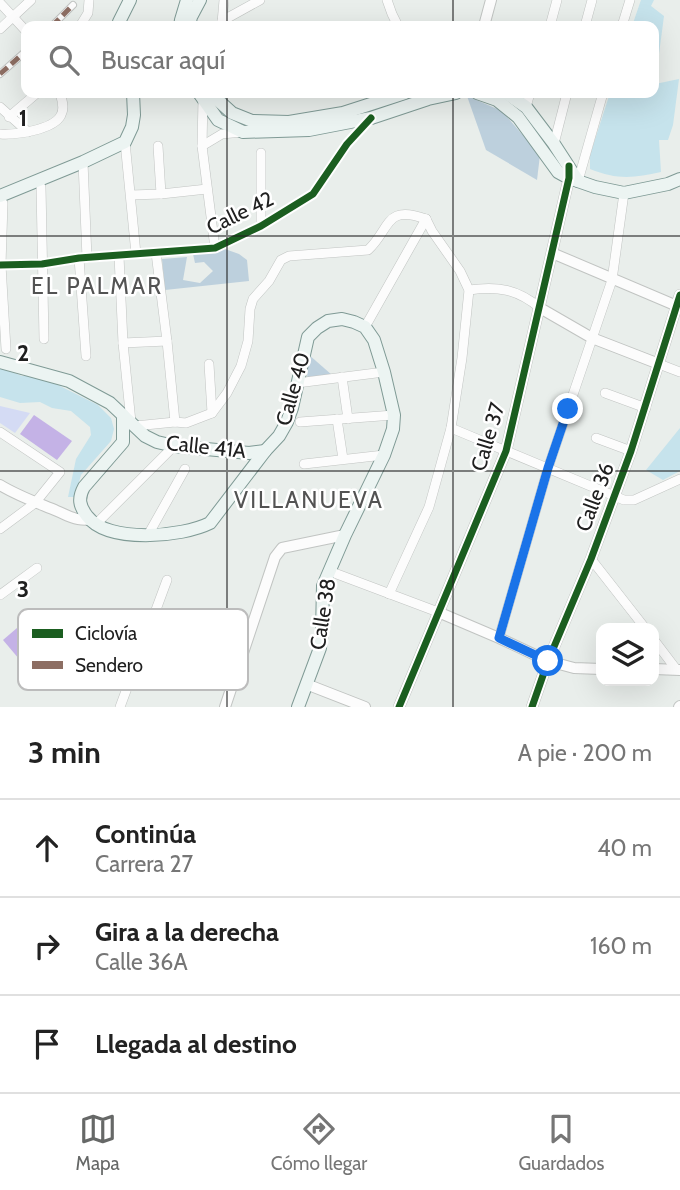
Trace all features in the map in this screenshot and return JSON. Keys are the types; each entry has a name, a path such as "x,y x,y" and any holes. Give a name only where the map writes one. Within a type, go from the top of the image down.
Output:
{"main road":[{"path":"121,21 130,0"},
{"path":"181,21 187,0"},
{"path":"190,21 200,0"},
{"path":"1,199 125,142 132,127 133,98"},
{"path":"206,98 218,120 243,132 309,130 371,118 433,98"},
{"path":"209,98 232,113 252,121 289,122 343,113 390,98"},
{"path":"491,98 518,117 558,172 572,175 595,187 624,193 680,179"},
{"path":"513,98 526,107 554,144 572,175"},
{"name":"Calle 40","path":"265,451 287,422 308,337 328,321 342,319 365,327"},
{"name":"Calle 38","path":"298,707 320,648 323,586 384,455 393,429 394,415 384,372 374,340 365,327"},
{"name":"Calle 41A","path":"0,362 69,381 110,403 133,425 157,442 252,459 265,451"},
{"path":"123,442 135,437 133,425"},
{"path":"133,425 123,442 80,494 79,502 83,512 93,522 112,532 148,535 201,528 210,523 252,459"}],"street":[{"path":"0,29 31,0"},
{"path":"82,21 88,13 89,0"},
{"path":"222,21 224,0"},
{"path":"227,21 260,0"},
{"path":"387,0 396,21"},
{"path":"485,21 491,0"},
{"path":"551,21 557,0"},
{"path":"586,21 592,0"},
{"path":"624,21 630,0"},
{"path":"0,3 21,26"},
{"path":"57,21 73,5"},
{"path":"0,74 21,55"},
{"path":"9,117 31,98"},
{"path":"0,134 28,132 53,123 61,117 61,98"},
{"path":"204,98 202,146 215,248"},
{"path":"526,107 529,98"},
{"path":"554,144 566,98"},
{"name":"Calle 37","path":"399,707 506,451 572,175 601,98"},
{"path":"0,107 28,132"},
{"name":"Calle 42","path":"1,265 42,264 83,258 215,248 261,226 313,194 347,144 371,118"},
{"path":"202,146 222,134 243,132"},
{"path":"125,142 136,254"},
{"path":"159,146 161,194"},
{"path":"261,153 261,226"},
{"path":"83,162 86,356"},
{"path":"41,187 44,339"},
{"path":"131,195 207,189"},
{"path":"499,638 548,468 612,280 624,193"},
{"path":"1,199 1,265 6,349"},
{"path":"119,256 123,343 133,425 186,423 212,412 227,393 241,366 248,341 253,299 270,281 281,260 289,256 368,250 388,222 396,216 407,214 426,219 460,271 469,290 451,428 429,507 389,594"},
{"path":"365,327 426,219"},
{"path":"156,253 175,422"},
{"path":"552,253 612,280 679,303"},
{"path":"469,290 490,287 512,291 592,338 680,372"},
{"name":"Calle 36","path":"531,707 631,452 679,303"},
{"path":"123,343 167,341"},
{"path":"209,365 212,412"},
{"path":"297,383 384,372"},
{"path":"342,377 348,419"},
{"path":"605,393 646,408"},
{"path":"300,422 394,415"},
{"path":"337,419 343,460"},
{"path":"451,428 624,500 634,500 680,479"},
{"path":"0,432 60,472 35,503 0,530"},
{"path":"596,438 631,452"},
{"path":"2,489 76,520 93,522 174,446"},
{"path":"304,464 384,455"},
{"path":"148,535 184,470"},
{"path":"248,638 275,557 282,548 345,535"},
{"path":"590,559 641,623"},
{"path":"0,595 37,568"},
{"path":"329,571 438,612 548,661 573,668 596,669"},
{"path":"156,609 167,580"},
{"path":"659,646 678,669"},
{"path":"659,669 678,669"},
{"path":"306,684 365,707"},
{"path":"120,707 126,690"},
{"path":"225,707 231,690"}],"shaded area":[{"path":"641,0 654,0 651,6 664,16 659,54 659,21 634,21"},
{"path":"679,79 673,125 668,140 659,140 661,172 634,177 600,173 590,169 590,155 608,98 659,98 659,83"},
{"path":"468,98 502,111 540,155 537,180 486,150"},
{"path":"225,249 247,260 249,281 165,290 162,259 187,257 183,280 200,283 213,271 204,262 195,263 193,254"},
{"path":"308,354 332,375 307,381"},
{"path":"0,367 22,376 40,376 98,405 111,418 114,429 111,441 81,475 75,497 68,497 76,459 91,435 90,427 71,411 52,408 40,402 20,403 0,397"},
{"path":"0,406 30,413 15,433 0,423"},
{"path":"34,415 72,441 57,460 20,434"},
{"path":"680,428 680,471 663,480 646,470"},
{"path":"18,627 18,658 3,640"}],"marked path":[{"path":"57,21 73,5"},
{"path":"0,74 21,55"}],"cycle path":[{"path":"0,265 42,264 79,258 215,248 261,226 313,194 347,144 371,118"},
{"path":"399,707 506,451 569,178 569,166"},
{"path":"532,707 631,451 680,295"}],"district":[{"name":"EL PALMAR","path":"97,286"},
{"name":"VILLANUEVA","path":"309,500"}],"route":[{"path":"548,661 499,638 548,468 568,409"}]}
